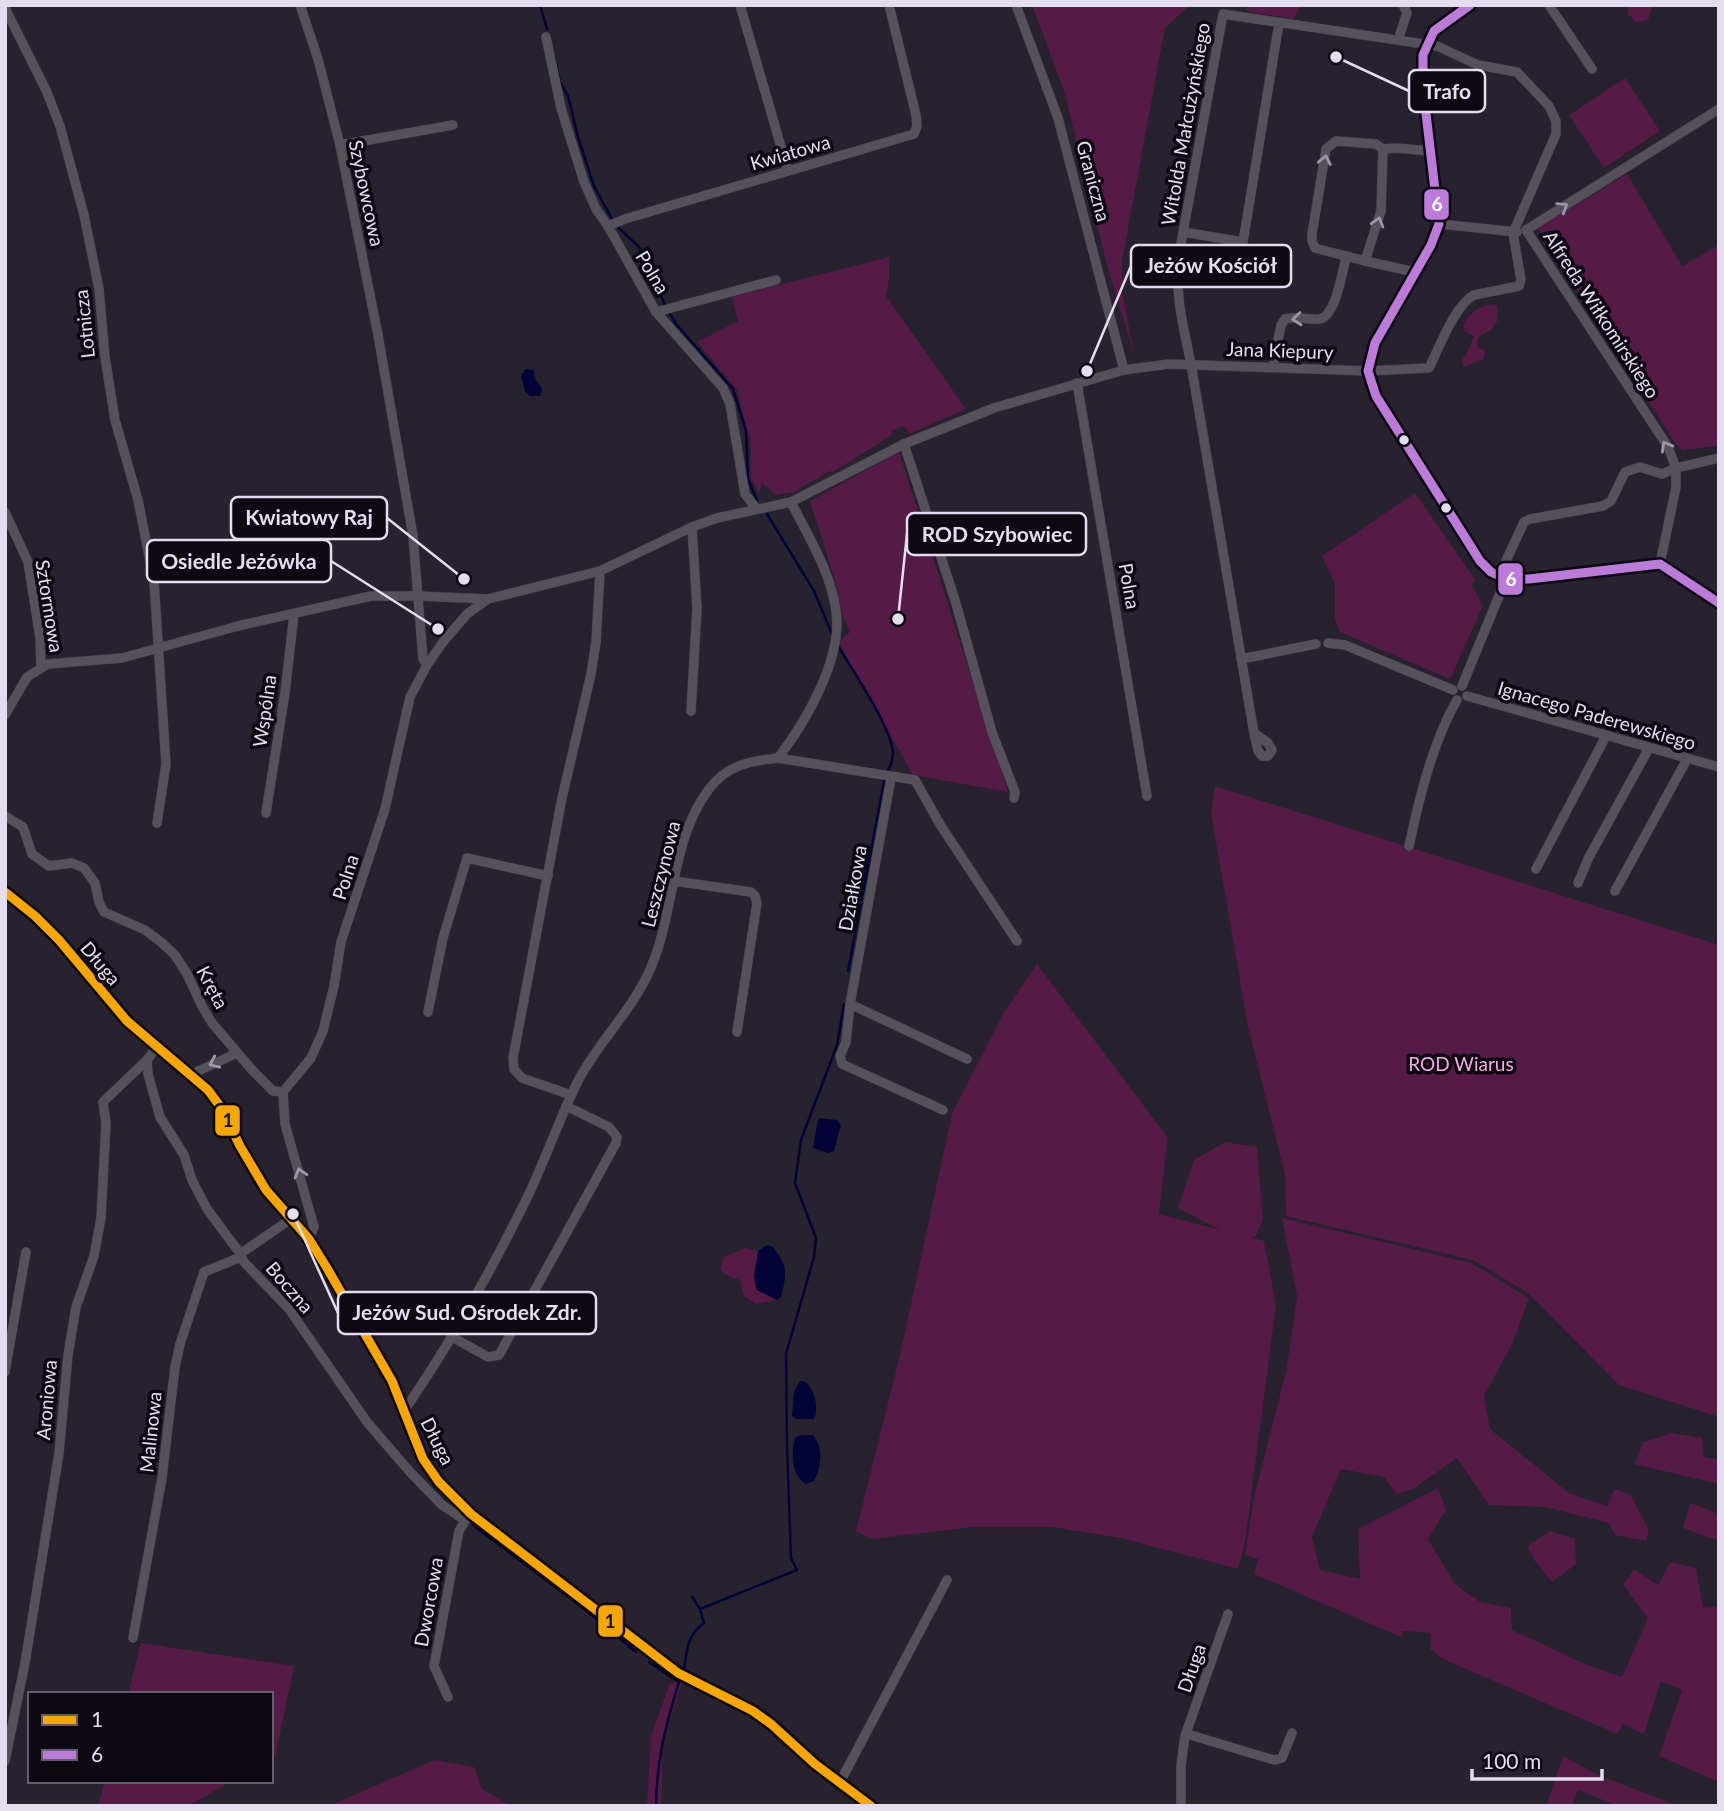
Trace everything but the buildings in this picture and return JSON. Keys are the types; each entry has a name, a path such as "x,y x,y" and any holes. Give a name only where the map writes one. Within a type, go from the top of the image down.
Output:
{"street":[{"name":"Szybowcowa","path":"300,5 318,59 340,145 413,537 418,596"},
{"path":"740,5 788,171"},
{"name":"Kwiatowa","path":"608,226 914,134 917,126 916,115 889,5"},
{"name":"Graniczna","path":"1016,5 1062,128 1124,370"},
{"path":"1398,40 1408,13 1403,5"},
{"path":"1470,5 1434,32 1426,44 1422,67 1438,224 1431,245 1375,343 1368,371 1376,396 1480,561 1502,578 1529,579 1660,564 1719,603"},
{"path":"1549,5 1592,69"},
{"name":"Lotnicza","path":"5,8 46,90 60,126 84,215 99,289 105,357 115,420 138,500 154,581 166,764 157,823"},
{"name":"Witolda Małcużyńskiego","path":"1254,733 1176,281 1223,14 1437,46 1478,65 1517,72 1549,106 1556,121 1556,134 1513,233"},
{"path":"1183,232 1242,242 1279,23"},
{"name":"Polna","path":"546,37 561,108 584,182 596,209 656,312 723,388 728,400 745,494 756,508"},
{"name":"Alfreda Wiłkomirskiego","path":"1438,224 1513,233 1526,230 1719,109"},
{"path":"340,145 453,125"},
{"path":"1415,272 1346,258 1315,248 1312,242 1326,149 1336,141 1376,144 1383,149 1430,152"},
{"path":"1365,261 1381,211 1383,149"},
{"name":"Alfreda Wiłkomirskiego","path":"1526,230 1668,447 1676,468"},
{"name":"Jana Kiepury","path":"1191,364 1368,371 1429,368 1468,298 1519,286 1521,280 1513,233"},
{"path":"1273,366 1276,343 1285,319 1295,316 1321,319 1331,311 1346,258"},
{"path":"656,312 776,280"},
{"name":"Polna","path":"283,1092 311,1058 323,1031 341,942 385,809 410,697 427,665 467,614 488,600 600,571 692,527 756,508 791,502 904,444 994,408 1124,370 1191,364"},
{"name":"Polna","path":"1077,383 1147,796"},
{"path":"904,444 955,600 992,732 1015,792 1014,798"},
{"path":"1409,846 1429,772 1448,715 1457,700 1452,695 1453,690 1462,686 1524,522 1603,506 1611,501 1625,472 1634,468 1662,474 1719,458"},
{"path":"1660,564 1676,487 1676,468"},
{"path":"791,502 829,580 837,632 825,676 810,710 778,758 915,780 941,826 1017,941"},
{"name":"Sztormowa","path":"5,512 28,562 40,638 41,667"},
{"path":"691,711 697,609 692,527"},
{"path":"571,1095 522,1078 514,1069 513,1058 562,799 593,663 600,571"},
{"path":"5,715 27,677 48,664 122,658 238,626 371,596 488,600"},
{"path":"418,596 423,659 427,665"},
{"name":"Wspólna","path":"266,813 285,694 294,614"},
{"path":"1328,643 1345,645 1453,690"},
{"path":"1241,659 1316,644"},
{"name":"Ignacego Paderewskiego","path":"1462,686 1467,690 1467,695"},
{"name":"Ignacego Paderewskiego","path":"1457,700 1464,699 1467,695"},
{"name":"Ignacego Paderewskiego","path":"1467,695 1719,767"},
{"path":"1536,869 1606,736"},
{"path":"1578,883 1588,859 1649,748"},
{"name":"Leszczynowa","path":"404,1411 452,1337 527,1199 566,1106 591,1056 634,1000 648,974 659,948 684,836 696,810 710,788 729,768 756,760 778,758"},
{"path":"1615,891 1687,759"},
{"name":"Działkowa","path":"886,776 846,1042 840,1056 842,1064 943,1110"},
{"name":"Kręta","path":"5,816 23,827 32,854 49,866 72,863 84,868 95,883 104,912 145,930 175,955 203,1008 237,1053 273,1091 283,1092"},
{"path":"428,1013 443,938 467,858 548,876"},
{"path":"674,881 751,892 755,896 757,903 737,1032"},
{"name":"Długa","path":"5,892 60,940 127,1021 208,1090 222,1109 266,1190 309,1239 392,1381 417,1446 429,1468 468,1517 678,1673 771,1724 839,1784 871,1806"},
{"path":"850,1004 967,1059"},
{"path":"147,1060 156,1048"},
{"path":"192,1074 237,1053"},
{"name":"Boczna","path":"147,1060 148,1074 160,1117 184,1155 192,1180 207,1209 244,1262 289,1309 367,1422 416,1479 442,1505 468,1517"},
{"name":"Aroniowa","path":"5,1761 25,1663 57,1466 68,1355 76,1307 94,1256 101,1218 106,1123 103,1102 147,1060"},
{"path":"283,1092 285,1124 314,1227 309,1239"},
{"path":"452,1337 488,1357 499,1355 615,1143 617,1137 609,1127 566,1106"},
{"name":"Malinowa","path":"133,1638 155,1525 175,1367 204,1272 241,1255 291,1219"},
{"path":"5,1372 26,1252"},
{"name":"Dworcowa","path":"448,1697 434,1666 459,1531 468,1517"},
{"path":"839,1784 947,1580"},
{"name":"Długa","path":"1181,1806 1181,1765 1187,1734 1228,1615"},
{"path":"1187,1734 1273,1760 1282,1758 1292,1733"}],"green space":[{"path":"1032,5 1189,6 1165,28 1122,261 1122,291 1135,358 1106,261 1064,91"},
{"path":"1247,5 1301,5 1293,19 1247,11"},
{"path":"1628,5 1653,5 1648,20 1636,22 1628,14"},
{"path":"1625,78 1660,131 1604,168 1569,115"},
{"path":"1627,174 1682,266 1719,245 1719,444 1716,446 1683,450 1677,446 1538,228"},
{"path":"889,257 886,296 966,409 909,434 904,426 891,431 892,435 833,472 830,471 794,492 776,495 762,483 759,494 751,477 750,440 737,390 697,342 738,321 732,297"},
{"path":"1492,304 1497,306 1498,320 1491,330 1477,338 1478,348 1485,350 1484,359 1463,367 1462,358 1474,336 1465,332 1463,325 1475,311"},
{"path":"899,452 1008,792 913,775 840,645 841,640 850,632 842,614 837,587 810,501"},
{"path":"1415,493 1476,581 1472,585 1483,606 1450,679 1340,632 1335,619 1335,584 1322,556"},
{"name":"ROD Wiarus","path":"1215,786 1719,945 1719,1417 1619,1385 1528,1293 1473,1260 1286,1216 1285,1175 1248,1027 1211,813"},
{"path":"1037,964 1168,1138 1159,1214 1220,1230 1178,1208 1194,1160 1225,1142 1257,1147 1263,1220 1255,1237 1250,1237 1264,1241 1276,1305 1245,1543 1238,1569 1121,1538 1052,1527 972,1527 872,1539 856,1531 899,1359 952,1114 1003,1014"},
{"path":"1282,1218 1471,1263 1529,1298 1513,1342 1484,1396 1490,1429 1569,1493 1607,1506 1614,1489 1630,1494 1649,1530 1646,1541 1615,1535 1609,1523 1545,1507 1489,1505 1457,1458 1413,1489 1396,1494 1384,1477 1341,1469 1312,1537 1320,1570 1360,1579 1358,1529 1438,1488 1446,1510 1428,1539 1455,1584 1480,1602 1511,1608 1512,1630 1585,1664 1622,1677 1648,1618 1623,1585 1634,1569 1658,1585 1670,1562 1696,1568 1703,1608 1719,1606 1719,1782 1659,1756 1682,1690 1661,1681 1644,1734 1623,1724 1617,1734 1445,1660 1430,1649 1431,1633 1403,1631 1401,1637 1254,1574 1258,1559 1245,1555 1255,1493 1286,1372 1297,1296"},
{"path":"745,1248 758,1251 754,1277 757,1290 777,1300 756,1304 744,1296 740,1280 720,1270 724,1257"},
{"path":"1672,1433 1702,1438 1704,1457 1719,1460 1719,1484 1634,1464 1644,1442"},
{"path":"1690,1503 1719,1514 1719,1541 1683,1528"},
{"path":"1550,1531 1575,1539 1576,1564 1552,1582 1534,1560 1528,1546"},
{"path":"141,1643 294,1666 273,1759 273,1692 129,1692"},
{"path":"682,1682 663,1742 661,1806 647,1806 651,1736 670,1683"},
{"path":"1563,1756 1598,1775 1679,1806 1618,1806 1578,1790 1572,1806 1546,1806"},
{"path":"434,1760 474,1767 482,1789 511,1806 329,1806"},
{"path":"104,1783 228,1783 188,1806 98,1806"}],"shaded area":[{"path":"525,369 534,370 535,378 542,389 540,396 530,396 525,391 521,376"},
{"path":"818,1120 837,1120 841,1125 834,1151 828,1153 813,1148"},
{"path":"767,1245 773,1247 785,1270 781,1297 777,1300 757,1290 754,1277 758,1251"},
{"path":"800,1381 806,1382 814,1395 814,1419 796,1419 792,1416 794,1392"},
{"path":"813,1435 820,1452 820,1464 814,1481 806,1484 797,1476 793,1464 795,1438"}],"waterway":[{"path":"540,5 547,29"},
{"path":"554,55 560,82 568,96 594,186 612,219"},
{"path":"618,227 639,247 665,305"},
{"path":"670,314 733,389 746,431 748,479 757,500"},
{"path":"767,514 814,591 832,634"},
{"path":"838,646 878,713 893,752 884,782 848,971"},
{"path":"700,1609 797,1570 791,1558 786,1354 814,1257 816,1238 795,1183 801,1140 837,1045 844,1004"},
{"path":"473,1525 582,1607 636,1652"},
{"path":"684,1670 691,1638 704,1623 700,1609 692,1597"},
{"path":"649,1662 679,1682 663,1743 656,1806"}],"transit line":[{"name":"6","path":"1470,5 1434,31 1423,55 1423,88 1439,224 1431,245 1375,343 1368,371 1376,396 1480,561 1491,572 1506,579 1529,579 1660,564 1719,603"},
{"name":"1","path":"5,892 59,940 127,1021 208,1090 222,1109 266,1190 309,1239 327,1268 392,1381 423,1459 439,1482 471,1514 678,1673 753,1711 815,1764 871,1806"}],"place":[{"name":"Trafo","path":"1336,57"},
{"name":"Jeżów Kościół","path":"1087,371"},
{"name":"Kwiatowy Raj","path":"464,579"},
{"name":"ROD Szybowiec","path":"898,619"},
{"name":"Osiedle Jeżówka","path":"438,629"},
{"name":"Jeżów Sud. Ośrodek Zdr.","path":"293,1214"}]}
